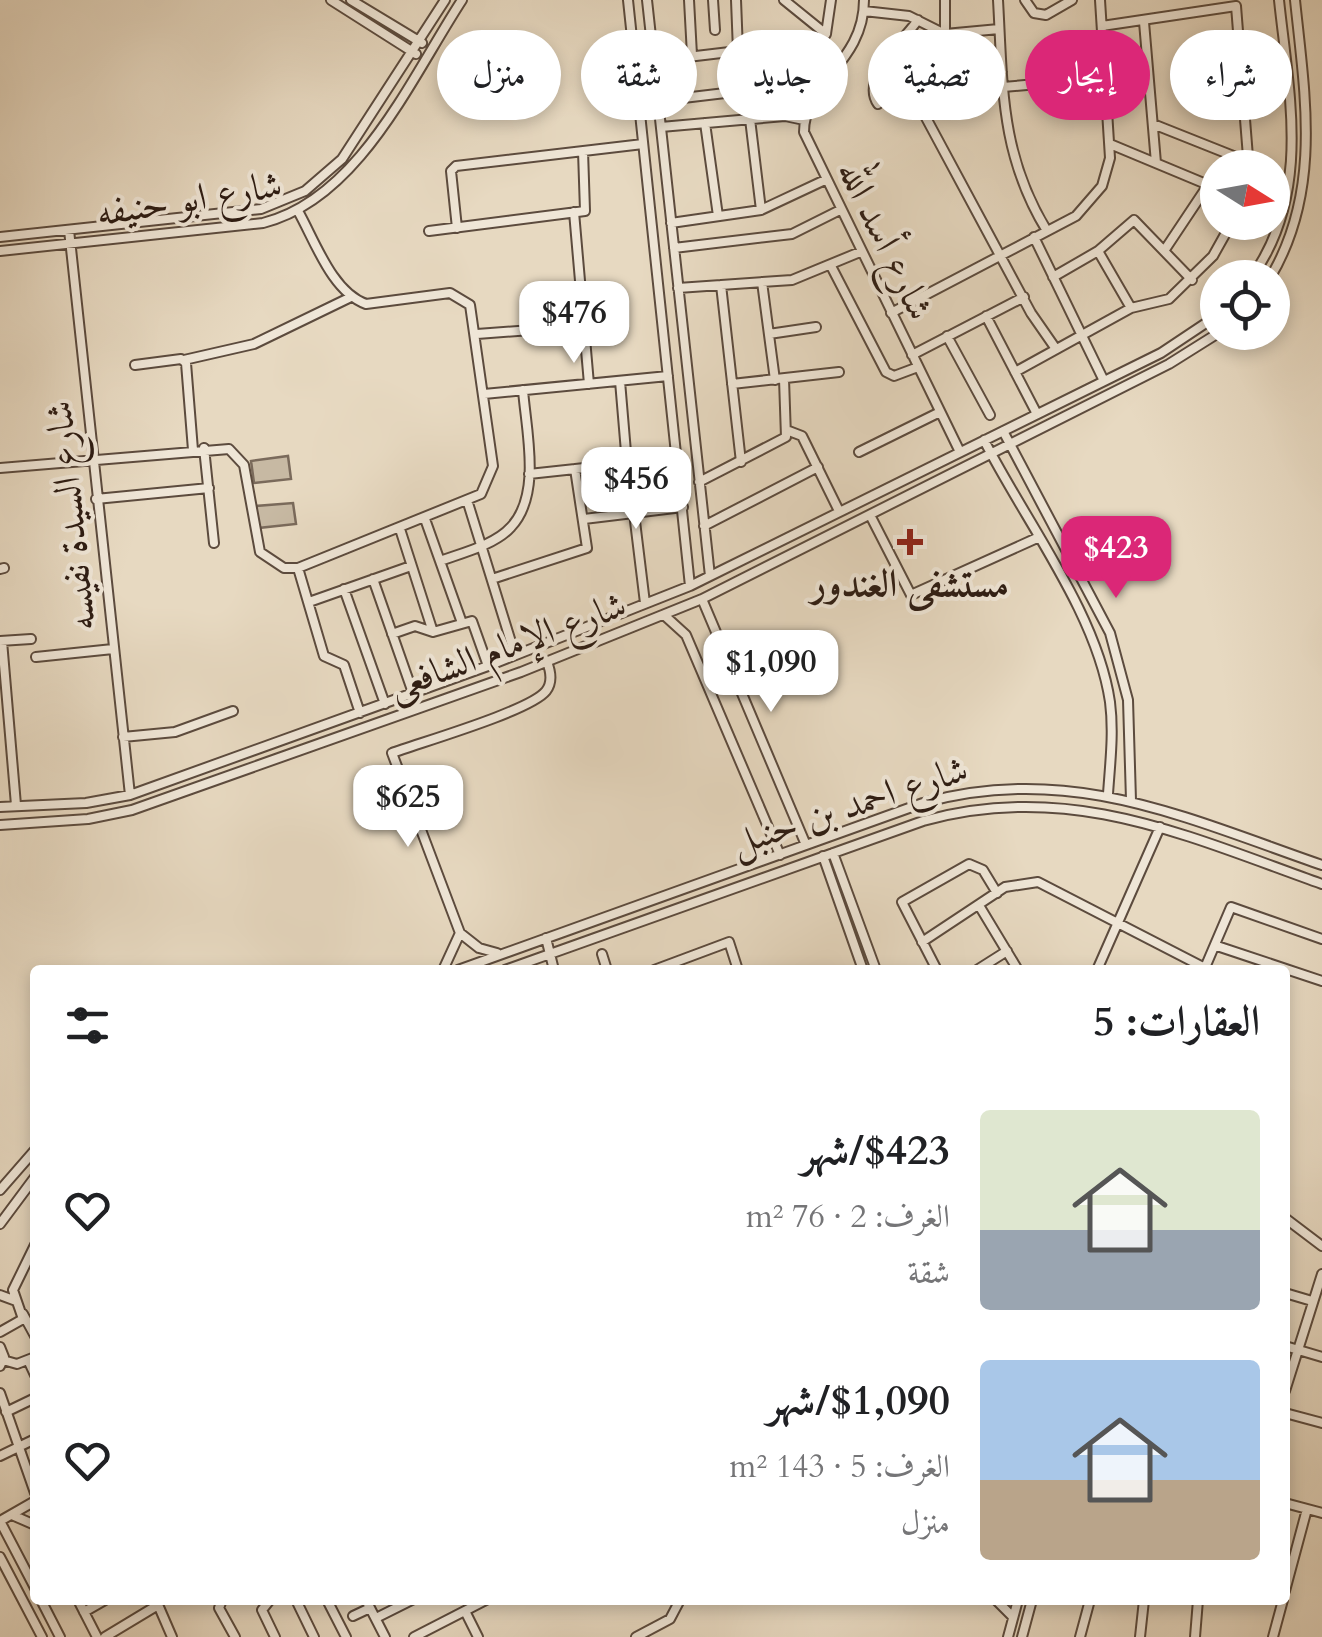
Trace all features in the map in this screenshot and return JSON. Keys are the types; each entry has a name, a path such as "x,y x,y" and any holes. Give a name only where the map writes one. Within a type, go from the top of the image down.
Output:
{"street":[{"path":"331,0 424,58"},
{"path":"351,0 430,48"},
{"name":"شارع ابو حنيفه","path":"0,238 260,209 305,190 342,160 445,0"},
{"name":"شارع ابو حنيفه","path":"0,251 263,222 298,211 318,200 351,168 462,0"},
{"path":"628,0 690,586"},
{"path":"647,0 650,30"},
{"path":"689,0 691,30"},
{"path":"713,0 716,30"},
{"path":"736,0 737,30"},
{"path":"784,0 821,30"},
{"path":"827,30 831,0"},
{"path":"848,54 864,11 864,0"},
{"path":"945,0 946,30"},
{"path":"998,0 999,30"},
{"path":"1025,0 1040,15 1072,0"},
{"path":"1100,0 1102,30"},
{"path":"1279,0 1282,30"},
{"path":"1280,260 1304,196 1310,145 1295,0"},
{"path":"1102,26 1236,6 1248,157 1242,159 1152,124"},
{"path":"864,11 918,20 938,30"},
{"path":"911,30 918,20"},
{"path":"1144,22 1156,163"},
{"path":"1292,86 1304,84"},
{"path":"1005,103 1013,163 1047,231"},
{"path":"660,120 710,576"},
{"path":"661,127 739,120"},
{"path":"750,120 761,210"},
{"name":"شارع أسد الله","path":"804,120 807,144 960,452"},
{"path":"928,120 1056,349"},
{"path":"891,313 1047,231 1090,202 1107,172 1109,120"},
{"path":"1290,162 1294,146 1291,120"},
{"path":"705,123 718,216"},
{"path":"457,228 452,172 456,166 644,144"},
{"path":"1110,144 1200,182"},
{"path":"429,231 574,212 588,206 583,151"},
{"path":"671,222 761,210 825,180"},
{"path":"1164,252 1200,197"},
{"path":"674,248 792,234 840,210"},
{"path":"0,468 204,448 230,449 244,465 260,552 270,562 298,568 481,494 493,466 470,305 450,293 366,304 350,296 298,211"},
{"path":"574,212 589,384"},
{"path":"1053,277 1098,251 1134,220 1192,280"},
{"name":"شارع السيدة نفيسه","path":"69,230 130,795"},
{"path":"1034,237 1104,381"},
{"path":"1015,372 1131,308 1164,302 1192,280 1222,240"},
{"path":"1098,251 1131,308"},
{"path":"678,288 792,280 860,252"},
{"path":"830,266 886,372 897,376 918,367"},
{"path":"699,482 782,441 788,431 762,282"},
{"path":"721,285 741,462"},
{"path":"134,365 184,360 254,344 342,305 350,296"},
{"path":"912,355 1024,297"},
{"path":"986,316 1036,414"},
{"path":"477,334 584,326"},
{"path":"769,334 816,327"},
{"name":"شارع الإمام الشافعى","path":"0,806 86,803 130,795 488,666 645,604 690,586 1104,381 1200,329"},
{"path":"947,336 990,415"},
{"name":"شارع الإمام الشافعى","path":"0,824 88,819 132,810 547,662 664,616 1169,364 1200,345"},
{"path":"184,360 194,450"},
{"path":"732,384 839,372"},
{"path":"484,394 668,376"},
{"path":"620,381 627,464"},
{"path":"440,560 481,546 510,528 520,512 529,474 524,390"},
{"path":"859,452 940,412"},
{"path":"788,431 802,436 839,511"},
{"path":"1003,431 1110,633 1128,700 1131,800"},
{"path":"984,440 1093,641 1104,672 1112,736 1108,794"},
{"path":"204,448 214,543"},
{"path":"529,474 678,458"},
{"path":"704,526 818,467"},
{"path":"492,579 587,548 574,469"},
{"path":"96,499 208,488"},
{"path":"468,502 516,655"},
{"path":"584,519 683,508"},
{"path":"634,513 645,604"},
{"path":"870,515 911,595 1036,538"},
{"path":"426,519 462,623"},
{"path":"400,529 433,632"},
{"path":"308,602 412,566"},
{"path":"298,568 324,656 344,665 360,713"},
{"path":"372,579 413,693"},
{"path":"344,589 385,704"},
{"path":"702,600 806,845"},
{"path":"664,616 686,635 780,854"},
{"path":"392,634 415,626 433,632 474,622 488,666"},
{"path":"16,805 1,641 31,639"},
{"path":"36,657 113,649"},
{"path":"502,954 478,948 460,934 392,753 519,708 544,694 551,680 547,662"},
{"path":"400,698 405,713"},
{"path":"123,737 175,732 233,711"},
{"name":"شارع احمد بن حنبل","path":"472,965 911,806 970,791 1041,786 1108,794 1322,866"},
{"path":"970,791 972,809"},
{"name":"شارع احمد بن حنبل","path":"520,965 823,856 972,809 1017,804 1072,806 1160,827 1322,884"},
{"path":"1098,965 1160,827"},
{"path":"1258,861 1264,845"},
{"path":"833,853 874,965"},
{"path":"823,856 861,965"},
{"path":"934,965 902,902 968,864 983,870 997,893"},
{"path":"922,942 1016,883 1038,882 1197,965"},
{"path":"1206,965 1218,946 1231,907 1322,938"},
{"path":"980,908 1015,965"},
{"path":"445,965 460,934"},
{"path":"546,938 553,965"},
{"path":"669,965 729,942 736,965"},
{"path":"1218,946 1264,965"},
{"path":"985,965 1007,952"},
{"path":"602,954 606,965"},
{"path":"1290,971 1321,978"},
{"path":"0,1190 30,1156"},
{"path":"0,1224 30,1183"},
{"path":"1290,1222 1322,1246"},
{"path":"30,1256 14,1288 16,1301 30,1325"},
{"path":"1290,1372 1322,1274"},
{"path":"1290,1294 1312,1301"},
{"path":"0,1296 16,1301"},
{"path":"0,1332 22,1321 23,1314"},
{"path":"1290,1347 1322,1357"},
{"path":"0,1348 2,1363 30,1359"},
{"path":"0,1393 30,1479"},
{"path":"6,1412 30,1400"},
{"path":"1290,1414 1322,1423"},
{"path":"0,1456 30,1442"},
{"path":"30,1504 0,1521 30,1578"},
{"path":"1290,1504 1322,1513"},
{"path":"1290,1573 1307,1509"},
{"path":"12,1515 30,1522"},
{"path":"0,1557 42,1637"},
{"path":"44,1605 60,1637"},
{"path":"80,1605 97,1637"},
{"path":"84,1612 96,1605"},
{"path":"105,1637 154,1605"},
{"path":"158,1605 172,1637"},
{"path":"220,1605 235,1637"},
{"path":"266,1605 262,1610 275,1637"},
{"path":"298,1605 314,1637"},
{"path":"330,1605 345,1634 333,1637"},
{"path":"353,1616 367,1605"},
{"path":"369,1605 385,1637"},
{"path":"376,1618 402,1605"},
{"path":"414,1637 476,1605"},
{"path":"636,1637 670,1619 677,1605"},
{"path":"1001,1605 1013,1617"},
{"path":"1008,1637 1017,1605"},
{"path":"1022,1637 1031,1605"},
{"path":"1080,1637 1089,1605"},
{"path":"1140,1637 1143,1605"},
{"path":"1195,1637 1198,1605"},
{"path":"1273,1637 1282,1605"},
{"path":"465,1611 478,1637"}],"shaded area":[{"path":"288,456 291,479 254,483 251,461"},
{"path":"293,503 296,524 258,528 256,506"}],"place":[{"name":"مستشفى الغندور","path":"910,542"}]}
